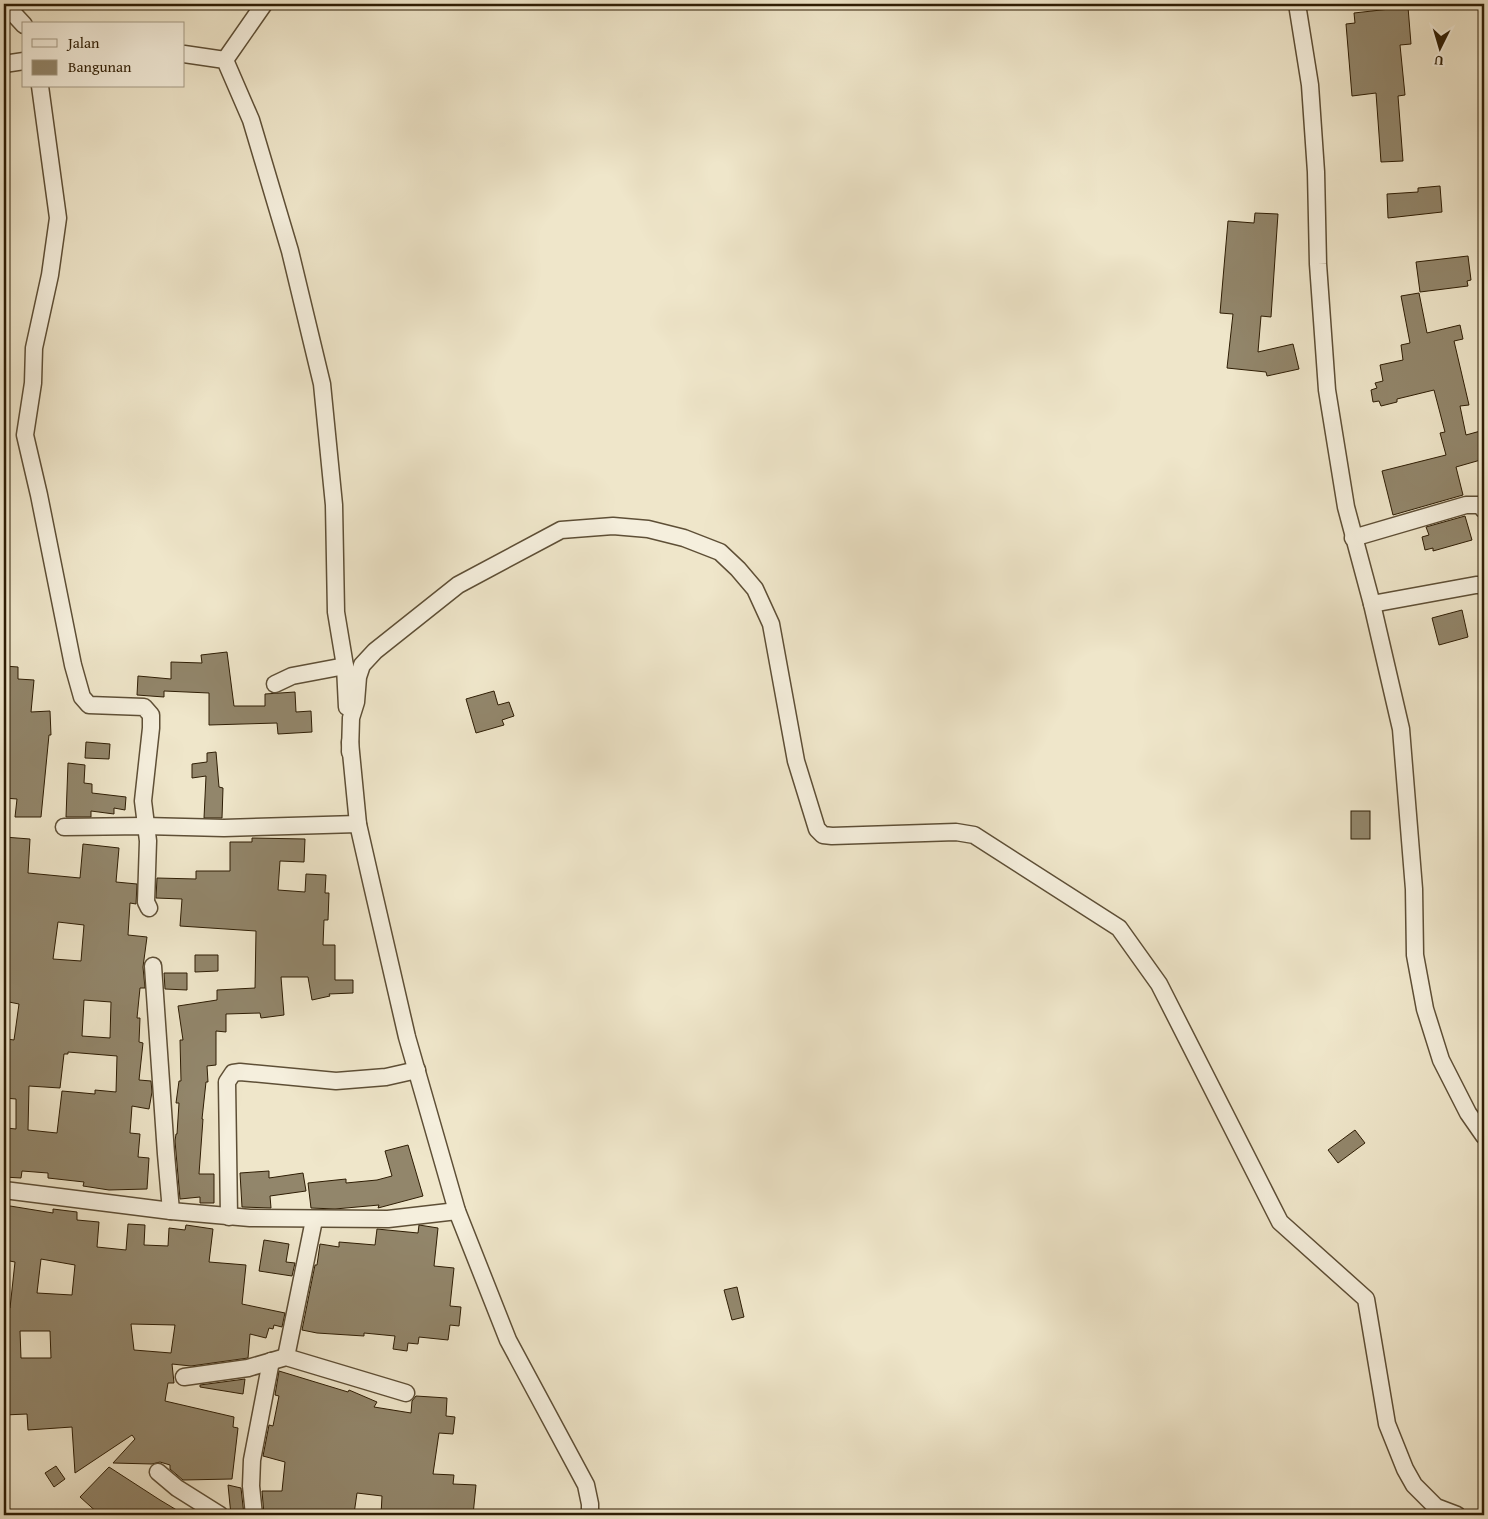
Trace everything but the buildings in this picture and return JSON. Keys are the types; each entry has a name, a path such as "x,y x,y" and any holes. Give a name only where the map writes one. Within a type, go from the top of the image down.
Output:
{"street":[{"path":"10,4 12,12 22,23"},
{"path":"225,60 264,4"},
{"path":"1297,4 1310,85 1316,172 1318,264 1327,390 1346,507 1372,604 1400,729 1414,889 1415,955 1425,1008 1441,1060 1468,1112 1484,1136"},
{"path":"185,54 225,60"},
{"path":"225,60 251,120 290,251 322,384 334,506 336,612 345,666 350,752 358,824 417,1070 457,1211 508,1340 586,1485 590,1515"},
{"path":"4,64 22,61"},
{"path":"40,88 58,218 50,275 34,348 33,383 25,435 73,665 82,697 89,706 144,707 151,715 143,801 148,841 146,902 149,908"},
{"path":"1353,538 1466,505 1480,506 1484,510"},
{"path":"350,752 351,718 356,702 358,677 362,665 375,651 458,585 561,530 613,526 648,529 684,538 720,552 755,589 771,624 796,761 817,829 823,835 832,836 956,832 974,835 1119,928 1159,984 1280,1222 1366,1299 1387,1424 1398,1451 1414,1486 1436,1507 1457,1515"},
{"path":"1372,604 1484,585"},
{"path":"275,684 292,676 345,666"},
{"path":"64,827 145,826 224,828 358,824"},
{"path":"153,966 171,1211"},
{"path":"229,1217 227,1082 233,1073 240,1072 336,1081 386,1077 417,1070"},
{"path":"4,1190 229,1217 314,1220 388,1219 457,1211"},
{"path":"254,1515 251,1486 252,1460 314,1220"},
{"path":"184,1377 248,1368 278,1359 406,1393"},
{"path":"158,1472 178,1488 220,1515"}]}
